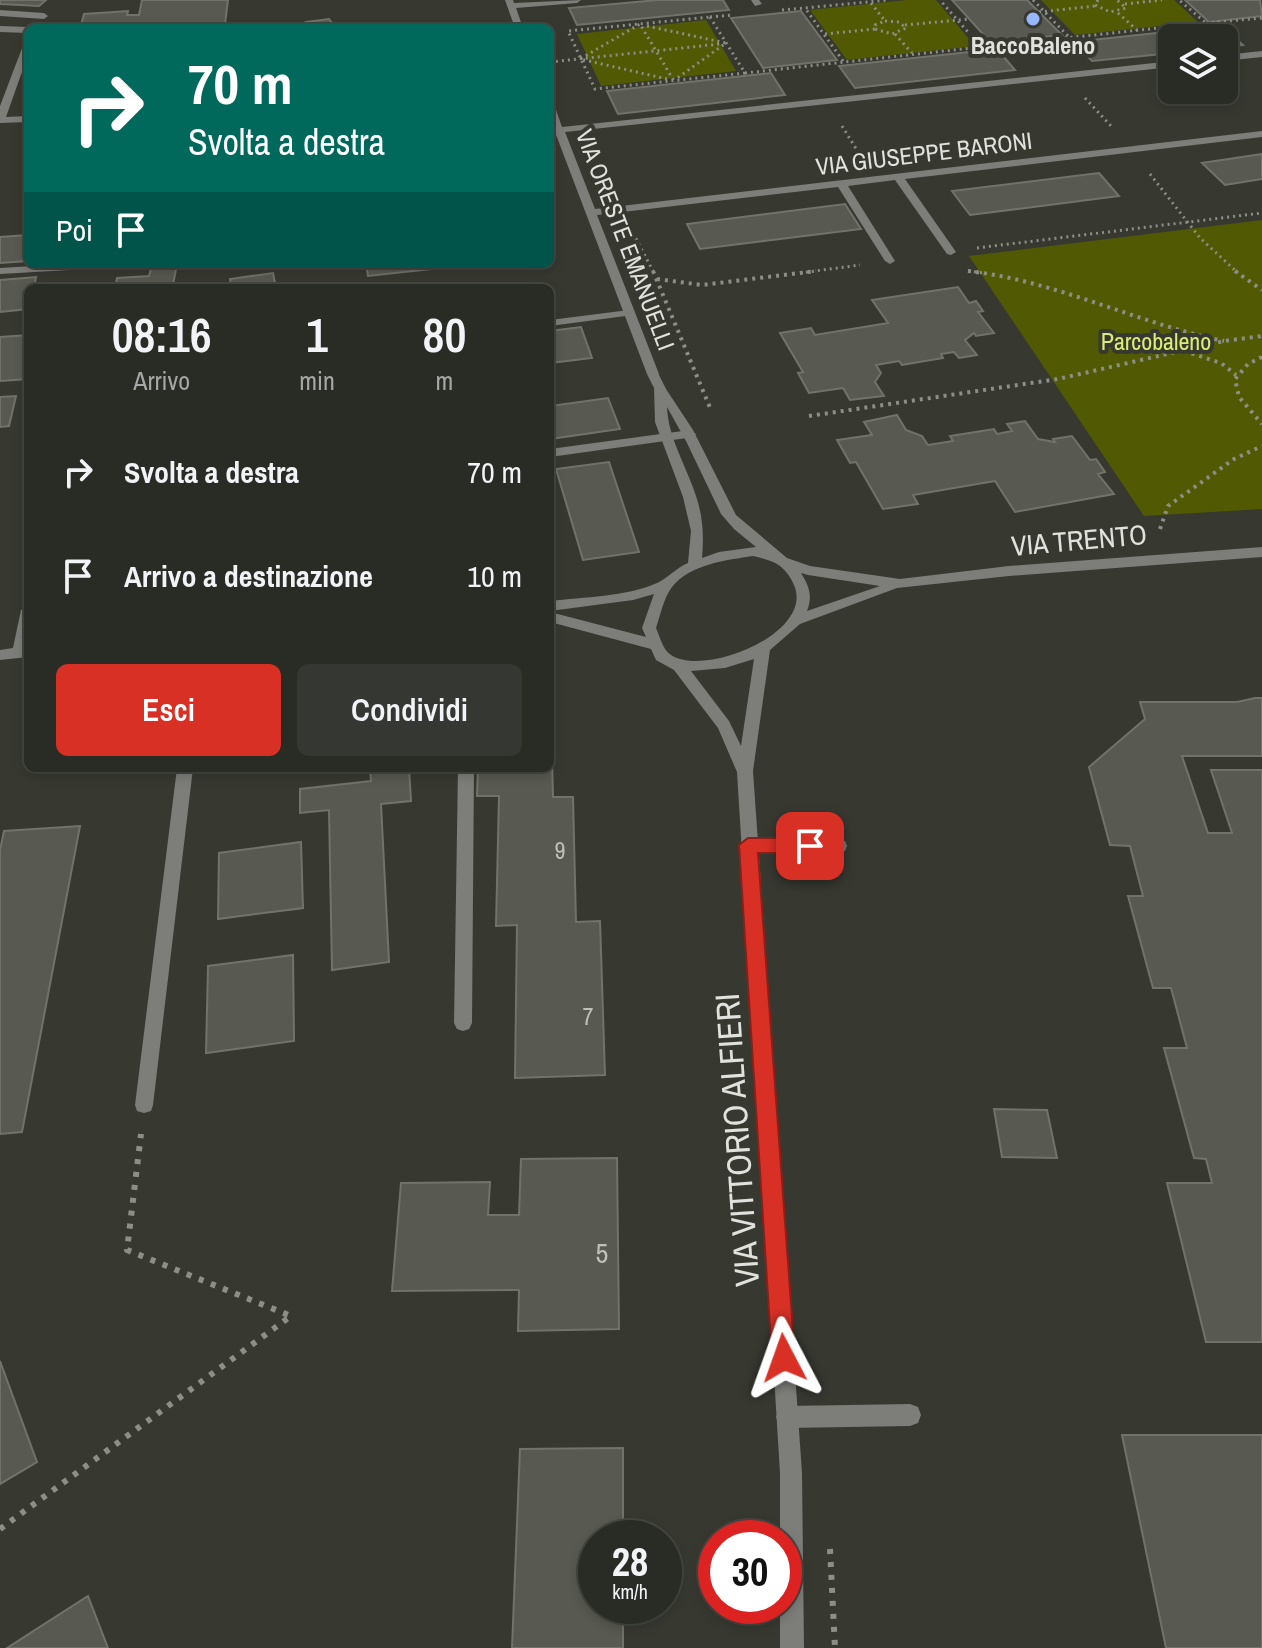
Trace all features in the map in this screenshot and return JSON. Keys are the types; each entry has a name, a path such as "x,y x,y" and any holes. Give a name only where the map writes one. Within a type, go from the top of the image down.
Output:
{"street":[{"path":"518,24 510,3 577,0"},
{"path":"0,13 44,16 37,24"},
{"path":"0,29 24,30"},
{"path":"24,54 0,119 24,119"},
{"path":"1238,57 1262,54"},
{"path":"559,130 1158,65"},
{"name":"VIA ORESTE EMANUELLI","path":"554,117 660,389 684,420 729,517 781,561"},
{"name":"VIA GIUSEPPE BARONI","path":"591,213 1262,134"},
{"path":"898,177 951,252"},
{"path":"841,183 890,261"},
{"path":"0,271 52,268"},
{"path":"554,322 629,313"},
{"name":"VIA ORESTE EMANUELLI","path":"660,389 661,422 690,497 698,531 695,566"},
{"path":"554,452 690,434"},
{"path":"554,605 633,595 664,586 681,571 754,551 840,577 900,584"},
{"name":"VIA TRENTO","path":"900,584 1009,571 1262,552"},
{"path":"679,666 719,664 739,659 783,635 803,603 803,590 797,577 781,561"},
{"path":"795,620 900,584"},
{"path":"664,586 649,628 655,645 661,656 679,666 724,725 745,771"},
{"path":"554,618 655,645"},
{"path":"745,771 763,648"},
{"path":"0,655 24,652"},
{"name":"VIA VITTORIO ALFIERI","path":"745,771 787,1417 792,1648"},
{"path":"144,1105 185,772"},
{"path":"463,1023 466,772"},
{"path":"748,845 839,846"},
{"path":"787,1417 910,1415"}],"path":[{"path":"844,61 805,8 888,0"},
{"path":"940,0 981,47"},
{"path":"1033,0 1070,38"},
{"path":"1095,6 1098,0"},
{"path":"1117,0 1125,4 1162,0"},
{"path":"1179,0 1206,23"},
{"path":"870,2 885,21"},
{"path":"1117,12 1126,8 1125,4"},
{"path":"1042,12 1095,6 1117,12 1138,31"},
{"path":"745,73 710,17 568,31 595,89 1262,18"},
{"path":"875,29 877,23 885,21 904,26 969,19"},
{"path":"640,24 674,81"},
{"path":"580,59 640,24 726,43"},
{"path":"824,34 875,29 895,34 904,31 904,26"},
{"path":"895,34 913,54"},
{"path":"554,62 726,43"},
{"path":"580,59 674,81 726,43"},
{"path":"1065,75 1132,150 1199,240 1236,274 1262,290"},
{"path":"620,209 654,271 713,416"},
{"path":"960,271 1029,280 1081,295 1187,336 1224,341"},
{"path":"809,416 1058,379 1224,341 1262,336"},
{"path":"1181,351 1221,363 1236,375"},
{"path":"1262,357 1249,362 1236,375 1234,392 1242,406 1262,424"},
{"path":"1160,529 1168,506 1234,459 1262,446"},
{"path":"0,1529 291,1316 127,1250 144,1105"},
{"path":"829,1540 835,1648"}],"green space":[{"path":"936,0 975,46 847,60 810,10"},
{"path":"1041,0 1174,0 1198,22 1158,24 1075,35"},
{"path":"706,20 736,71 601,86 577,34"},
{"name":"Parcobaleno","path":"1262,220 1262,509 1144,516 969,256"}],"building":[{"path":"0,0 46,0 39,6 0,4"},
{"path":"142,0 228,0 225,24 81,24 84,14 128,11 127,15 139,15"},
{"path":"658,0 723,0 729,10 577,25 569,8"},
{"path":"952,0 1027,0 1062,35 991,43"},
{"path":"1185,0 1260,0 1262,16 1209,22"},
{"path":"801,11 837,60 763,68 731,18"},
{"path":"329,19 333,24 307,24 306,22"},
{"path":"1158,33 1158,54 1092,61 1073,42"},
{"path":"997,49 1015,70 855,88 839,66"},
{"path":"771,73 785,95 618,114 607,91"},
{"path":"1262,154 1262,179 1225,185 1202,163"},
{"path":"1099,173 1119,196 970,215 952,191"},
{"path":"845,204 861,229 700,249 687,224"},
{"path":"24,235 24,261 0,263 0,237"},
{"path":"151,268 176,268 173,284 116,284 117,278 149,276"},
{"path":"367,268 441,268 368,276"},
{"path":"273,273 275,284 231,284 230,279"},
{"path":"36,277 35,284 24,284 24,309 0,312 0,280"},
{"path":"958,287 969,303 976,301 983,311 978,312 994,333 976,336 974,333 965,340 977,355 959,358 954,352 941,354 943,358 902,365 899,361 876,365 881,373 875,382 884,396 850,400 843,388 809,393 798,373 803,372 780,333 811,328 815,335 888,323 872,300"},
{"path":"581,327 592,358 554,363 554,330"},
{"path":"24,335 24,379 0,381 0,337"},
{"path":"16,396 9,426 0,427 0,397"},
{"path":"608,398 620,429 554,438 554,405"},
{"path":"897,415 906,430 922,436 928,445 953,441 950,436 994,429 997,434 1012,431 1007,424 1025,421 1038,439 1055,442 1053,439 1072,436 1090,460 1096,459 1105,472 1098,474 1114,494 1015,512 995,481 913,495 918,504 883,509 856,462 850,463 837,440 872,435 864,422"},
{"path":"609,462 639,552 583,560 556,469"},
{"path":"1262,698 1262,756 1182,756 1208,833 1232,833 1211,770 1262,770 1262,1342 1206,1342 1167,1183 1212,1183 1206,1159 1194,1158 1164,1048 1187,1048 1171,988 1153,988 1128,896 1143,896 1130,846 1110,845 1089,767 1145,719 1140,702 1237,702"},
{"path":"370,772 409,772 411,801 381,804 389,962 332,970 329,810 300,813 300,789 371,781"},
{"path":"478,772 552,772 553,797 573,797 576,922 600,921 605,1075 515,1078 517,925 496,926 499,796 477,796"},
{"path":"80,826 22,1132 0,1134 0,850 4,831"},
{"path":"301,842 303,908 218,919 219,853"},
{"path":"293,955 294,1041 206,1053 208,966"},
{"path":"994,1109 1047,1110 1057,1158 1002,1157"},
{"path":"617,1158 619,1329 518,1331 519,1290 392,1291 401,1183 490,1182 488,1215 519,1215 521,1159"},
{"path":"0,1361 37,1462 0,1484"},
{"path":"1122,1435 1262,1435 1262,1648 1166,1648"},
{"path":"623,1448 623,1520 578,1520 578,1624 623,1624 623,1648 512,1648 520,1449"},
{"path":"88,1596 108,1648 7,1648"}],"place":[{"name":"BaccoBaleno","path":"1033,19"}],"route":[{"path":"784,1358 748,845 810,846"}]}
